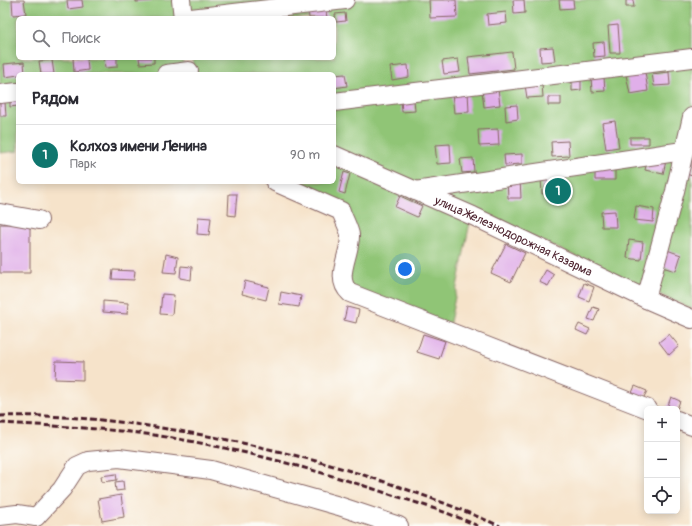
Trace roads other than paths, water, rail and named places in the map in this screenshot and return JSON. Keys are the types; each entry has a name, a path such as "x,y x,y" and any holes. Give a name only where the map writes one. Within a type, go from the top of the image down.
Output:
{"street":[{"path":"181,0 183,16"},
{"path":"208,16 345,0"},
{"path":"336,102 692,58"},
{"path":"174,72 189,68"},
{"path":"0,94 16,92"},
{"path":"646,299 675,191 692,117"},
{"path":"414,191 683,151"},
{"name":"улица Железнодорожная Казарма","path":"336,156 473,216 646,299 692,319"},
{"path":"280,184 341,211 350,235 342,277 345,288 350,293 644,407"},
{"path":"0,213 39,220"},
{"path":"680,421 692,426"},
{"path":"0,516 17,514 41,522 77,466 88,461 120,458 211,470 339,506 379,523 399,526"}],"railway":[{"path":"0,416 68,417 113,421 180,431 263,448 383,481 500,526"},
{"path":"0,423 154,435 242,452 272,459 358,484 455,516 478,526"}],"place":[{"name":"Колхоз имени Ленина","path":"558,191"}]}
